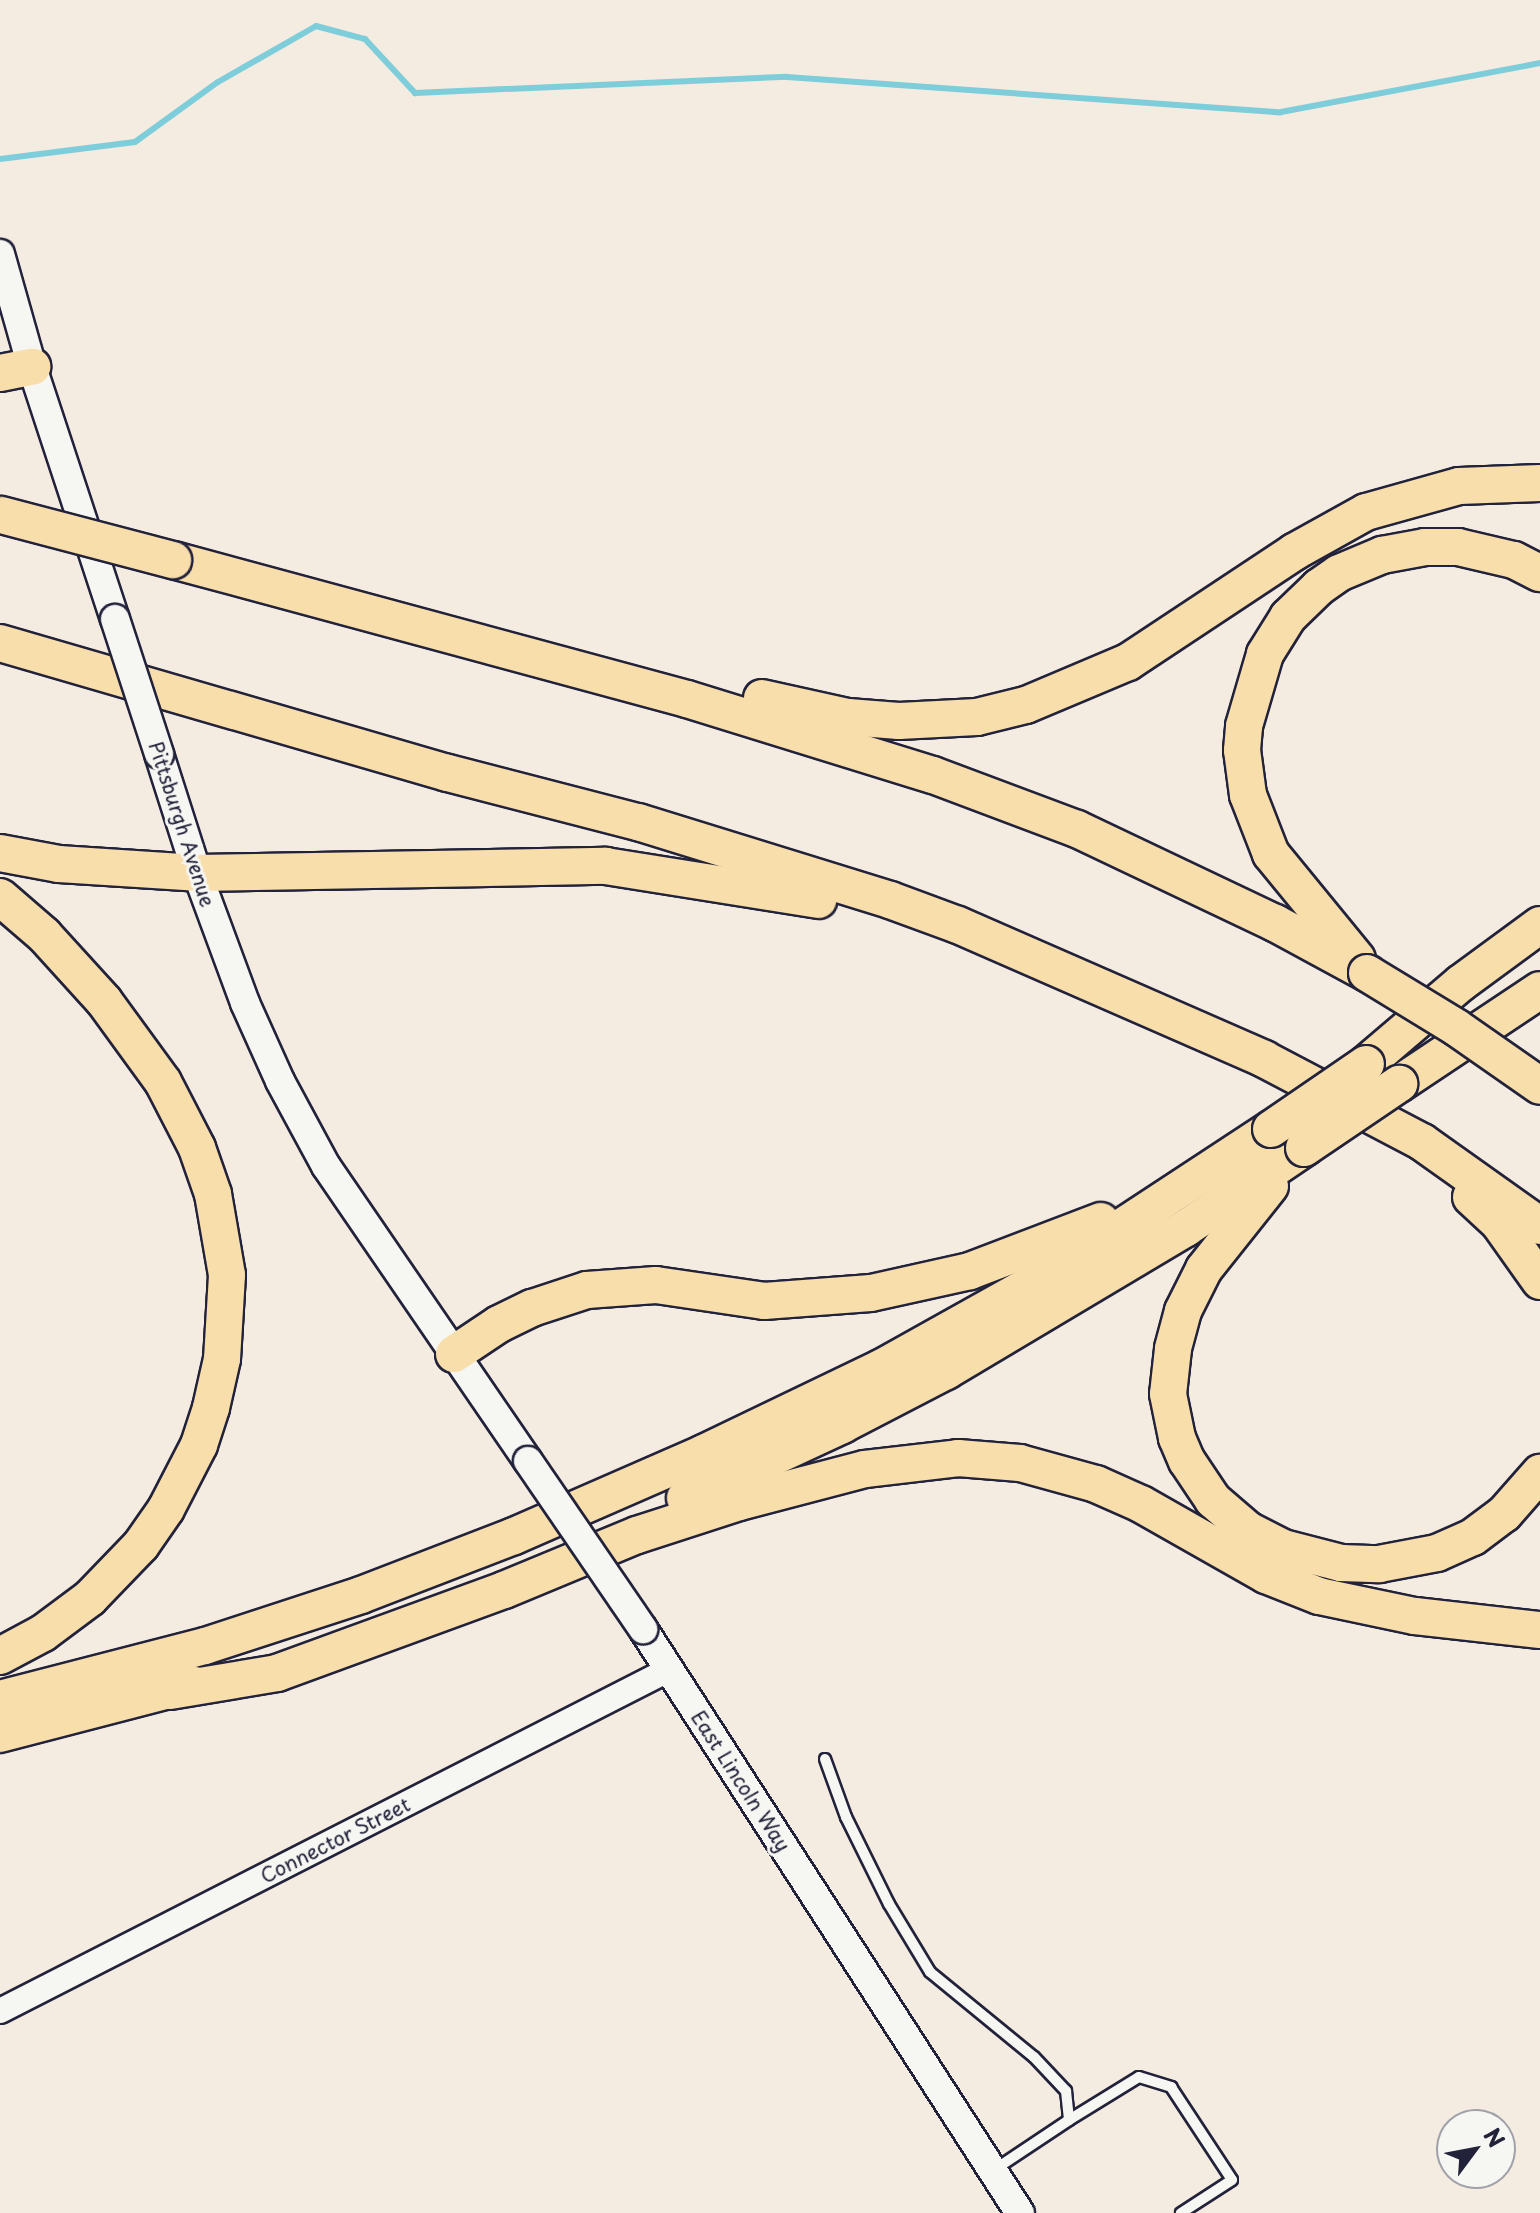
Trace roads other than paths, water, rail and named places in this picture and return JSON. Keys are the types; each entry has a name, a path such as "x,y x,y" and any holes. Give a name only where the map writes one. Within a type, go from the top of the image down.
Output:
{"highway":[{"path":"446,637 662,671 848,717 899,721 977,717 1053,697 1128,662 1294,552 1366,512 1459,486 1540,483"},
{"path":"0,514 446,637 687,699 1001,798 1077,829 1216,895 1367,973 1457,1028 1540,1086"},
{"path":"1367,973 1286,877 1257,826 1248,795 1242,750 1249,703 1265,654 1288,617 1319,587 1339,573 1382,555 1425,547 1458,547 1503,557 1540,573"},
{"path":"0,643 448,773 638,822 890,900 1025,953 1264,1059 1422,1142 1540,1226"},
{"path":"0,853 59,864 197,873 606,866 789,894 1025,953"},
{"path":"0,897 44,935 104,1001 163,1082 192,1136 213,1194 227,1275 222,1359 211,1408 199,1445 166,1509 141,1545 90,1598 43,1633 0,1656"},
{"path":"0,1734 170,1691 305,1648 488,1582 774,1458 946,1371 1186,1228 1290,1144 1366,1064 1461,983 1540,925"},
{"path":"1366,1064 1540,950"},
{"path":"454,1354 499,1324 532,1308 561,1297 612,1286 656,1285 776,1301 838,1297 937,1280 1082,1230 1180,1175 1238,1152 1290,1144 1399,1084 1532,997"},
{"path":"1422,1142 1459,1186 1499,1223 1540,1281"},
{"path":"1290,1144 1204,1269 1183,1311 1174,1342 1168,1394 1171,1413 1187,1461 1213,1500 1248,1530 1283,1548 1321,1559 1379,1564 1437,1553 1473,1537 1504,1514 1540,1473"},
{"path":"0,1699 138,1665 308,1613 427,1571 608,1496 881,1368 1058,1269 1238,1152"},
{"path":"170,1691 277,1673 504,1590 637,1535 739,1502 865,1469 958,1458 1020,1463 1096,1484 1141,1504 1266,1575 1319,1596 1415,1616 1540,1630"}],"main road":[{"name":"Pittsburgh Avenue","path":"0,254 16,370 115,619 197,873 245,1003 280,1081 326,1166 454,1354"},
{"name":"East Lincoln Way","path":"454,1354 670,1669 1020,2213"}],"street":[{"name":"Connector Street","path":"0,2011 670,1669"}],"lane":[{"path":"825,1759 846,1817 889,1904 930,1972 1034,2057 1066,2091 1069,2120"},
{"path":"992,2171 1139,2077 1171,2087 1232,2180 1181,2213"}],"waterway":[{"path":"0,159 135,142 218,82 316,26 365,39 415,93 787,77 1281,112 1540,63"}]}
